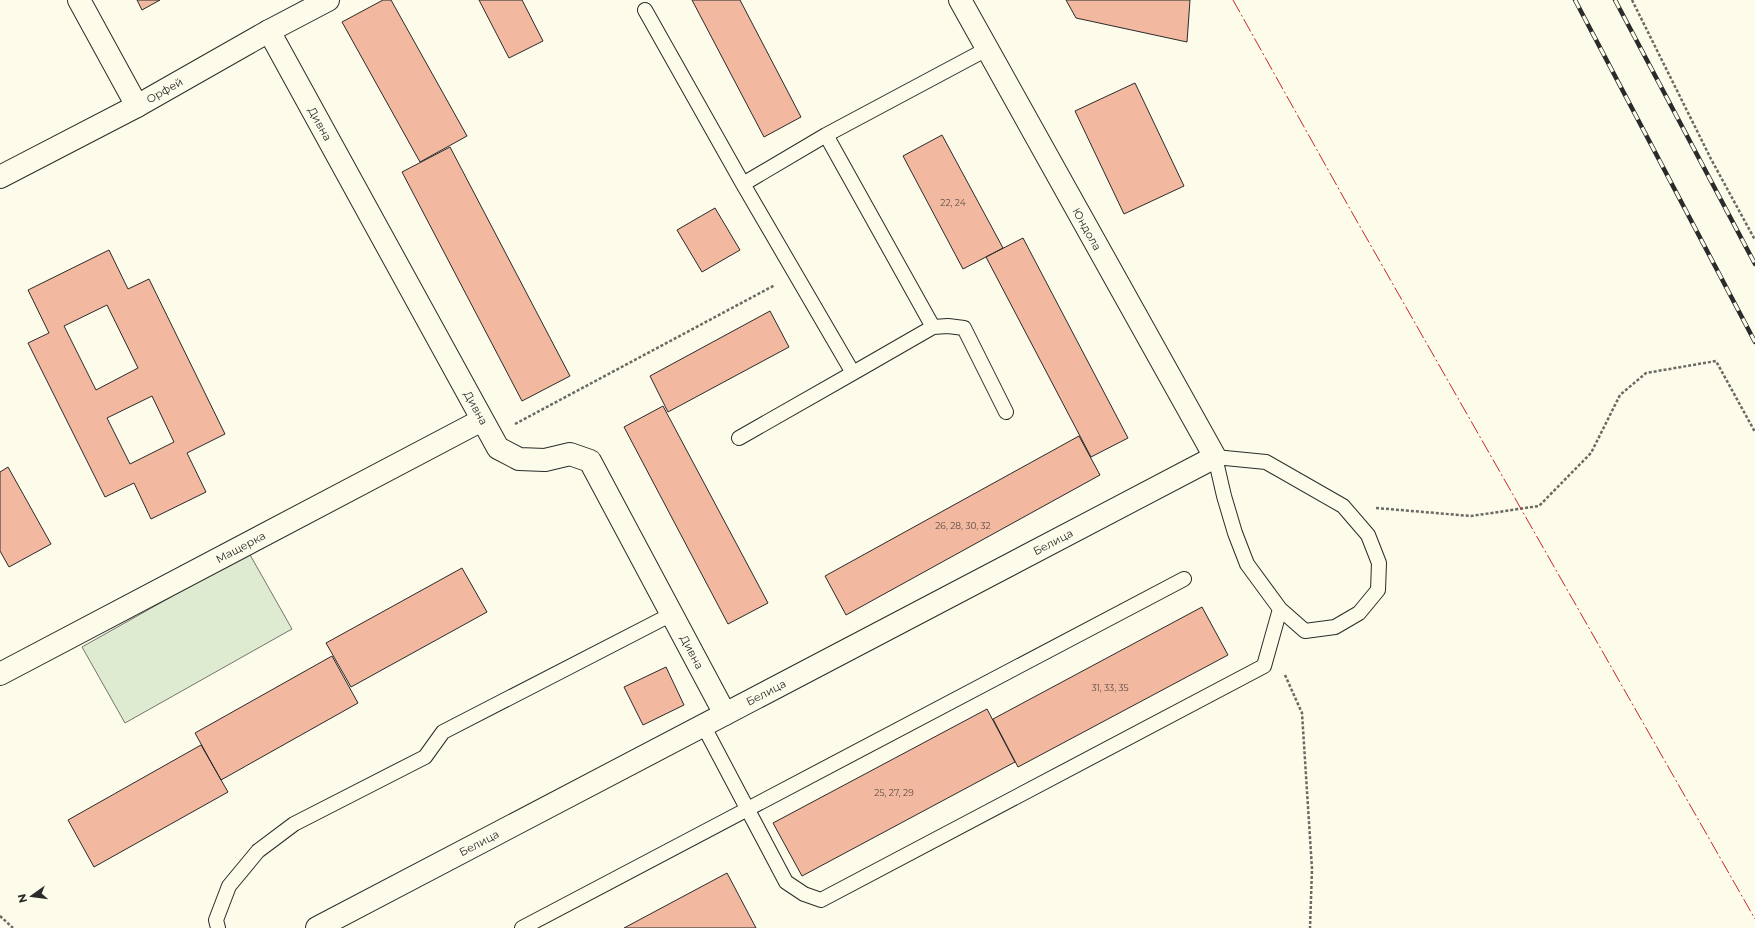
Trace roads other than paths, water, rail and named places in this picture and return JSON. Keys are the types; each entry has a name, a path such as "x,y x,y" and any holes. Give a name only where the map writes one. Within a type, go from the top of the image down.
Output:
{"street":[{"path":"79,0 137,106"},
{"name":"Орфей","path":"0,177 137,106 268,31 328,0"},
{"name":"Юндола","path":"960,0 1215,457"},
{"name":"Дивна","path":"268,31 498,448 519,459 545,460 570,454 590,461 725,714"},
{"name":"Мащерка","path":"0,674 487,428"},
{"name":"Белица","path":"317,928 1215,457"}],"lane":[{"path":"645,10 852,373"},
{"path":"743,184 826,135 987,50"},
{"path":"826,135 933,327"},
{"path":"739,438 933,327 948,326 964,328 1006,412"},
{"path":"1215,457 1266,462 1343,506 1368,536 1379,563 1378,590 1359,613 1335,627 1305,631 1280,609 1247,564 1235,533 1222,489 1215,457"},
{"path":"522,928 1184,579"},
{"path":"703,725 786,882 804,894 822,900 1264,666 1280,609"},
{"path":"218,928 216,920 229,886 258,851 294,824 425,757 443,732 672,614"}],"railway":[{"path":"1575,0 1755,342"},
{"path":"1615,0 1755,264"}]}
